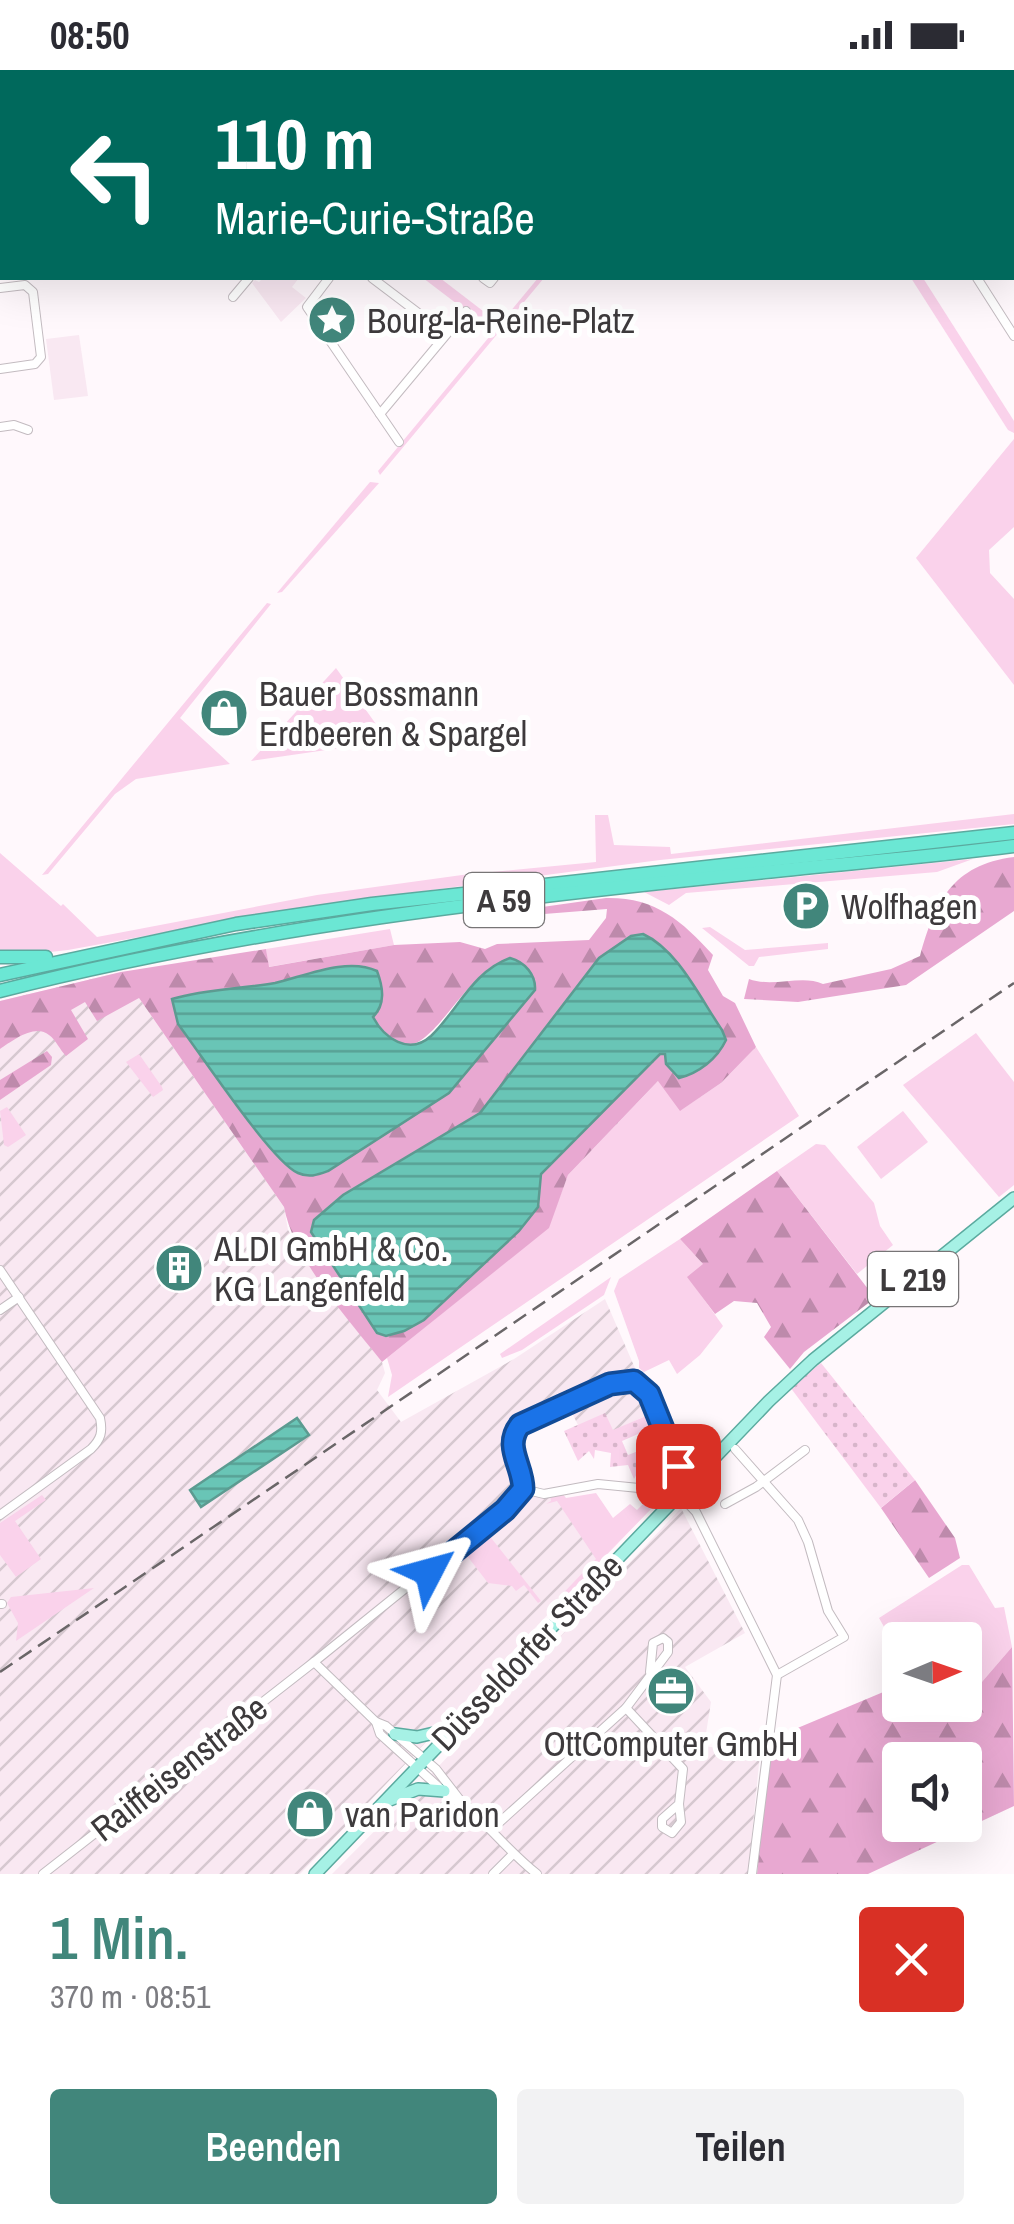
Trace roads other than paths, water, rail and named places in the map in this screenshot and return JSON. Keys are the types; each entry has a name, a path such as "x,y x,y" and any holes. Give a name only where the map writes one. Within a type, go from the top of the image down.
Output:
{"highway":[{"name":"A 59","path":"0,975 236,924 372,904 1014,833"},
{"name":"A 59","path":"0,991 241,938 414,911 1014,846"},
{"path":"0,957 25,959 98,952"}],"main road":[{"name":"Düsseldorfer Straße","path":"315,1874 812,1360 1014,1198"},
{"path":"395,1734 417,1737 455,1727"},
{"path":"383,1802 418,1790 444,1792"}],"street":[{"path":"233,298 247,280"},
{"path":"327,280 307,307 399,442"},
{"path":"375,280 446,334"},
{"path":"978,280 1014,336"},
{"path":"0,288 25,284 33,292 41,357 36,364 0,368"},
{"path":"380,414 466,312"},
{"path":"0,427 14,425 28,430"},
{"path":"0,1270 100,1418 102,1429 92,1450 0,1515"},
{"path":"0,1310 19,1297"},
{"path":"655,1496 649,1489 598,1484 544,1494 523,1489 523,1477 512,1450 514,1433 520,1425 610,1384 634,1381 649,1394 681,1474"},
{"path":"735,1449 798,1520 828,1611 844,1636 776,1674"},
{"path":"725,1504 806,1450"},
{"name":"Raiffeisenstraße","path":"43,1874 424,1575 505,1510 523,1489"},
{"path":"680,1496 696,1512 776,1674 752,1874"},
{"path":"314,1662 376,1722 395,1734 444,1792 460,1800"},
{"path":"492,1829 626,1708 650,1672"},
{"path":"626,1708 683,1769 678,1804"},
{"path":"376,1722 380,1734 458,1793 460,1800 492,1829 512,1855 536,1874"},
{"path":"494,1874 512,1855"}],"railway":[{"path":"0,1672 1014,983"}],"place":[{"name":"Bourg-la-Reine-Platz","path":"332,320"},
{"name":"Bauer Bossmann Erdbeeren & Spargel","path":"224,713"},
{"name":"Wolfhagen","path":"806,906"},
{"name":"ALDI GmbH & Co. KG Langenfeld","path":"179,1268"},
{"name":"OttComputer GmbH","path":"671,1691"},
{"name":"van Paridon","path":"310,1814"}]}
